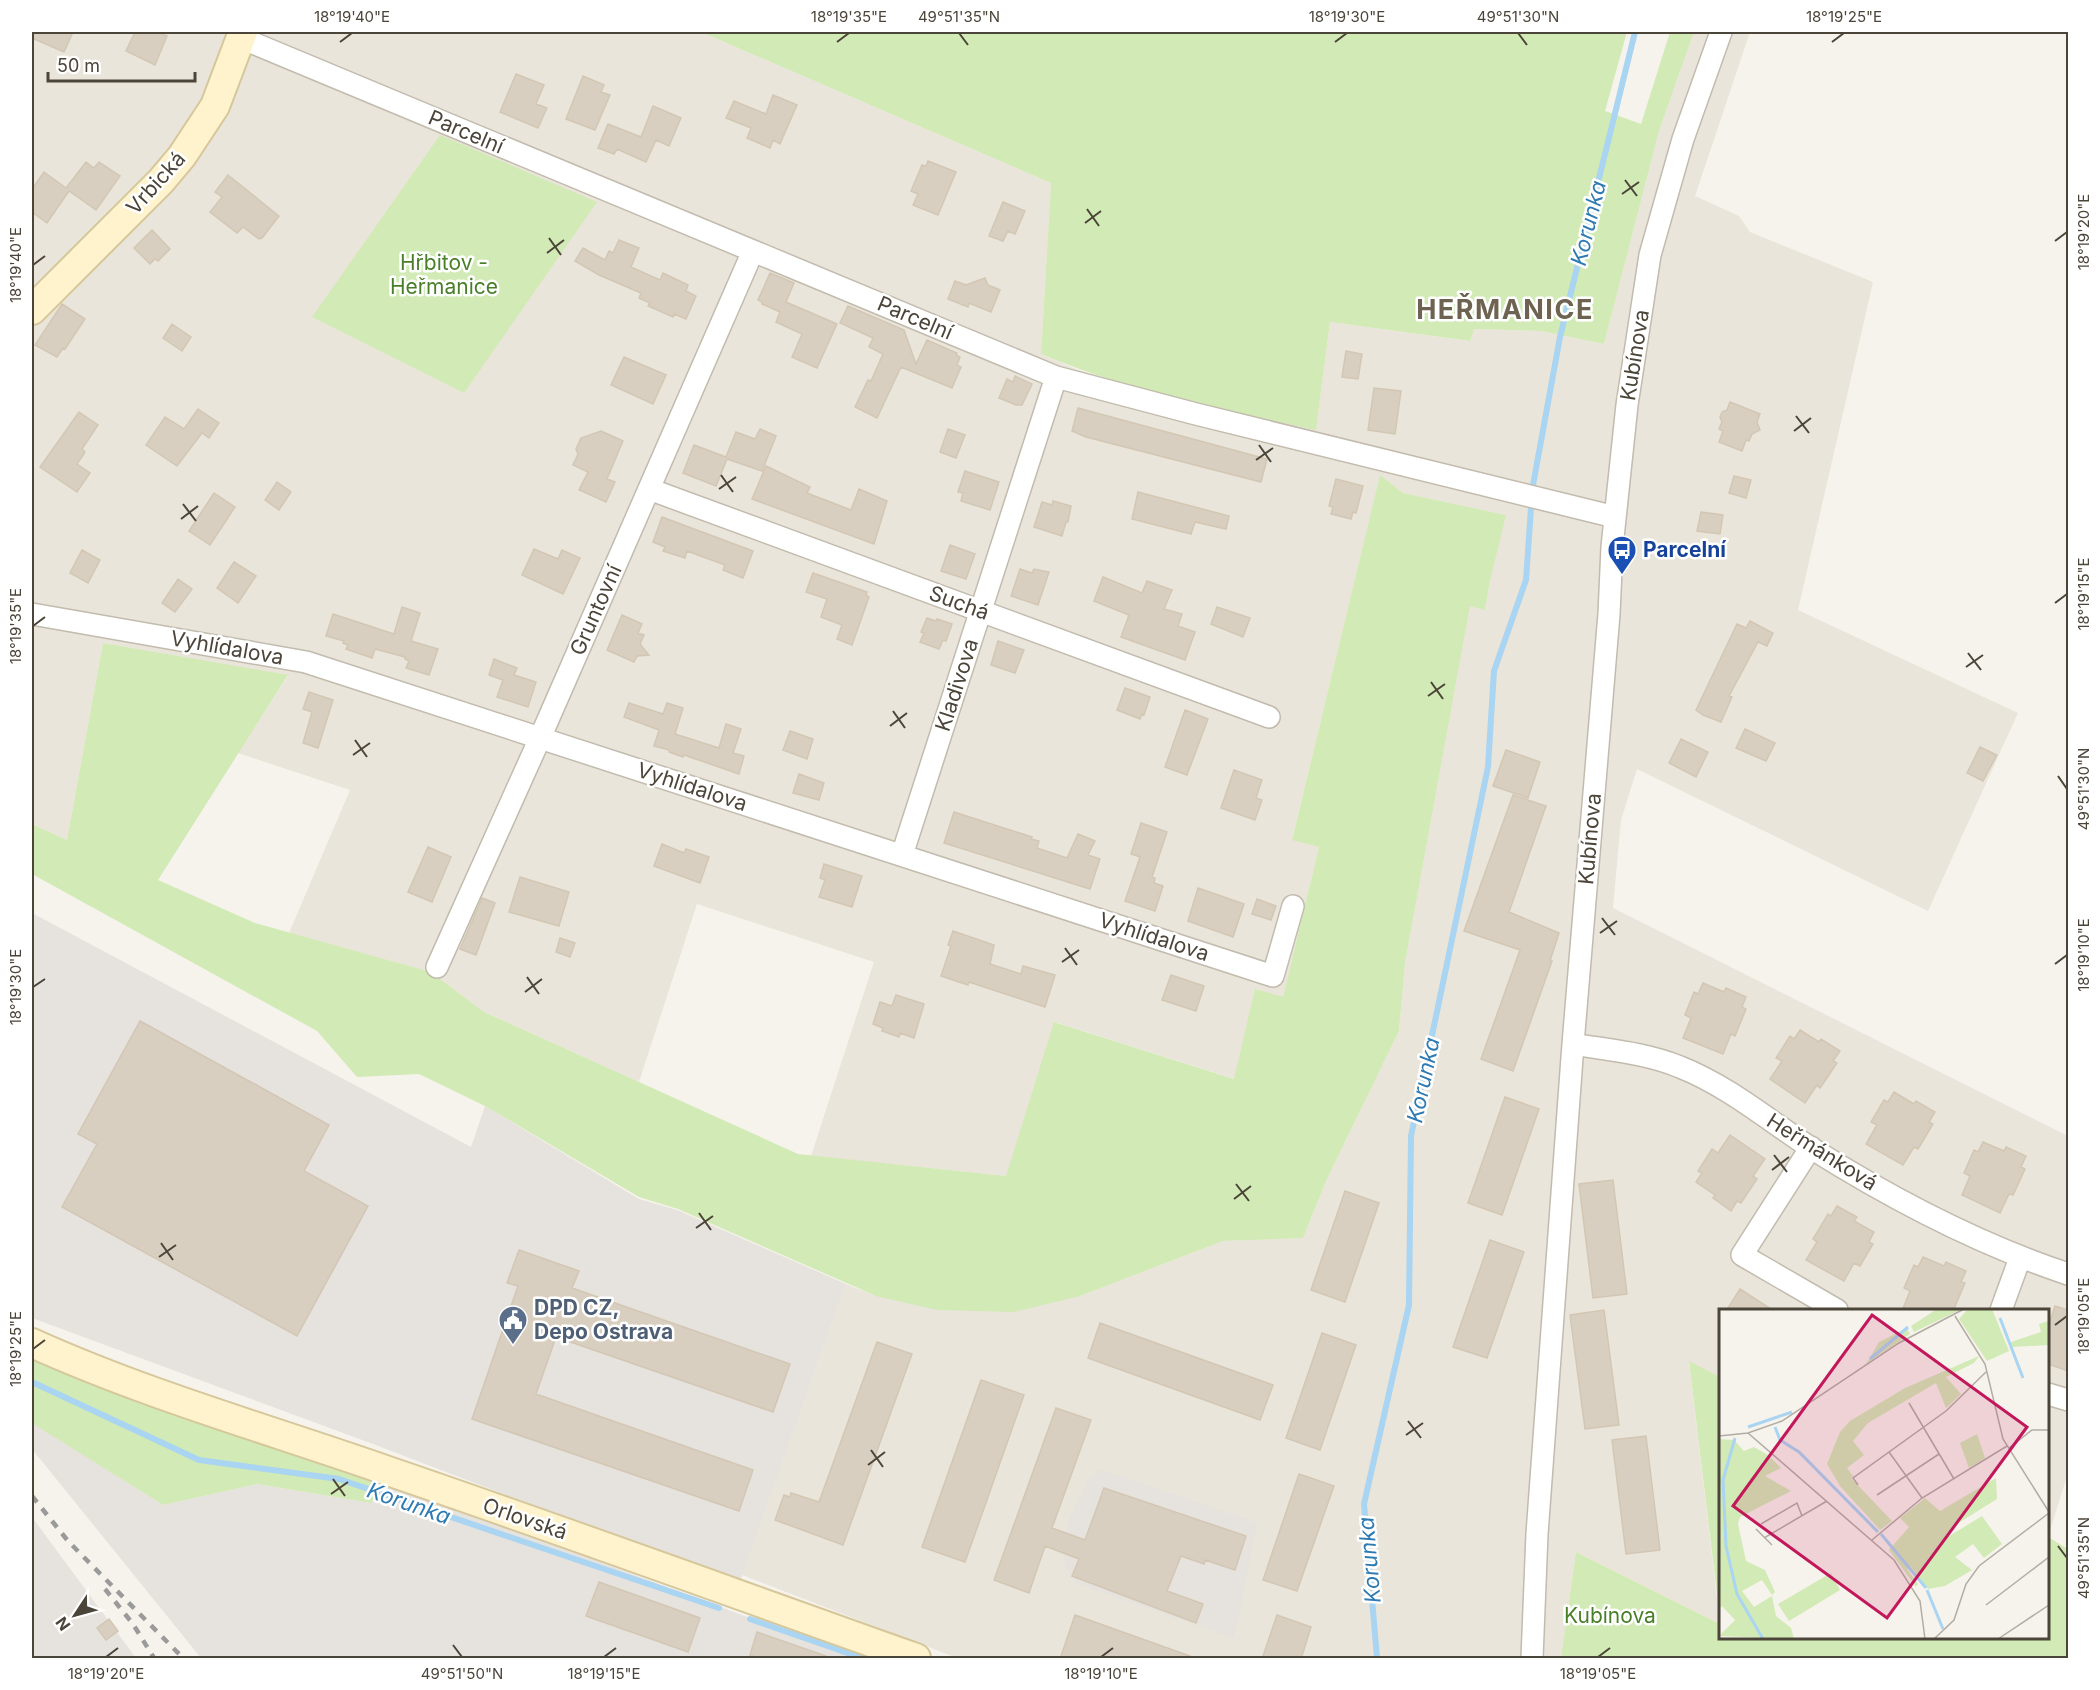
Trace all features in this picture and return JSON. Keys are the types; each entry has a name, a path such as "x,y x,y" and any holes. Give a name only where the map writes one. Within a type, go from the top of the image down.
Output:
{"main road":[{"name":"Vrbická","path":"32,310 161,181 182,156 215,106 242,35"},
{"name":"Orlovská","path":"32,1343 70,1360 182,1401 391,1472 916,1659"}],"street":[{"name":"Kubínova","path":"1532,1659 1537,1534 1573,1044 1615,517 1627,405 1650,255 1683,139 1721,32"},
{"name":"Parcelní","path":"242,35 1056,377 1196,414 1615,517"},
{"name":"Gruntovní","path":"436,967 540,738 753,251"},
{"name":"Kladivova","path":"902,855 1056,377"},
{"name":"Suchá","path":"649,489 1269,717"},
{"name":"Vyhlídalova","path":"32,614 306,662 1273,976 1293,906"},
{"name":"Heřmánková","path":"1573,1044 1642,1056 1678,1066 1712,1081 1811,1147 1881,1190 1950,1226 2020,1258 2068,1274"},
{"path":"1811,1147 1742,1255 1834,1309"},
{"path":"2002,1309 2020,1258"},
{"path":"2049,1394 2068,1400"}],"shaded area":[{"path":"32,32 701,32 1051,183 1041,354 1076,369 1188,403 1316,429 1330,322 1469,341 1474,329 1541,331 1604,344 1659,131 1694,32 1750,32 1695,196 1739,216 1750,232 1873,282 1798,610 2018,713 1928,911 1637,769 1621,820 1613,908 2068,1136 2068,1473 2049,1534 2049,1309 1719,1309 1719,1377 1689,1362 1719,1624 1576,1552 1561,1658 957,1658 742,1575 846,1284 876,1296 1080,1296 1223,1241 1303,1238 1327,1179 1399,1031 1405,963 1470,605 1485,610 1505,515 1403,493 1380,476 1292,839 1319,847 1283,998 1255,989 1235,1079 1055,1022 1007,1176 811,1156 874,962 697,904 639,1082 484,1012 431,972 289,933 350,790 238,753 288,676 103,643 67,840 32,824"},
{"path":"32,913 471,1147 485,1106 639,1199 677,1210 846,1284 739,1584 373,1444 32,1318"},
{"path":"32,1422 163,1505 257,1484 371,1503 384,1481 857,1658 201,1658 32,1449"},
{"path":"1100,1469 1257,1523 1234,1638 1078,1584 1065,1567 1064,1544 1069,1520 1087,1481"},
{"path":"32,1517 136,1658 32,1658"}],"green space":[{"path":"701,32 1627,32 1605,111 1641,124 1670,32 1694,32 1659,131 1604,344 1541,331 1474,329 1470,341 1330,322 1316,430 1142,389 1041,354 1051,183"},
{"name":"Hřbitov - Heřmanice","path":"440,135 597,202 464,393 312,317"},
{"path":"1380,475 1403,493 1506,515 1485,610 1470,606 1405,963 1399,1031 1327,1179 1303,1238 1223,1241 1080,1296 1014,1312 937,1310 876,1296 678,1209 639,1197 485,1106 419,1074 357,1077 317,1031 32,874 32,824 67,840 103,643 288,675 158,880 255,923 431,972 484,1012 798,1154 1006,1176 1054,1022 1234,1079 1255,989 1283,997 1319,847 1292,840"},
{"path":"32,1357 216,1429 384,1481 371,1503 257,1484 163,1505 32,1423"},
{"name":"Kubínova","path":"1689,1361 1719,1376 1719,1611"},
{"name":"Kubínova","path":"2049,1538 2068,1549 2068,1658 1561,1658 1576,1552 1719,1624 1719,1639 2049,1639"}],"building":[{"path":"32,32 73,32 64,52 32,38"},
{"path":"135,32 157,32 167,36 155,65 126,51"},
{"path":"516,74 544,85 536,104 547,108 538,128 500,112"},
{"path":"583,76 604,85 601,92 610,95 595,130 566,119"},
{"path":"773,95 797,105 780,144 773,140 770,148 747,138 751,128 726,118 734,101 766,114"},
{"path":"653,106 681,118 669,146 656,140 646,162 617,149 614,154 598,148 608,124 641,137"},
{"path":"928,161 956,172 938,215 913,205 918,194 911,191 922,165 926,166"},
{"path":"86,162 94,168 99,162 120,176 96,210 69,191 47,223 32,212 32,189 44,172 66,188"},
{"path":"228,175 279,216 262,238 259,239 243,227 237,233 210,212 222,197 215,192"},
{"path":"1003,202 1025,211 1015,234 1008,231 1003,241 989,236"},
{"path":"152,230 170,249 158,261 155,259 150,264 134,248"},
{"path":"619,240 639,248 631,267 660,280 663,273 688,285 686,291 696,296 686,319 674,314 673,317 648,306 650,303 639,298 641,293 599,275 575,261 583,248 605,260 609,251 613,253"},
{"path":"770,273 794,283 786,302 837,324 817,368 792,357 802,334 776,322 780,312 758,300"},
{"path":"985,278 988,285 1000,290 991,312 969,303 968,307 948,299 955,281 966,285"},
{"path":"62,304 85,319 57,357 35,345"},
{"path":"848,306 904,330 916,364 927,340 957,353 956,355 960,357 957,365 961,367 952,388 901,367 877,418 855,407 868,380 871,381 883,354 869,347 873,338 840,323"},
{"path":"172,324 191,337 182,351 163,338"},
{"path":"1346,351 1362,354 1358,379 1342,377"},
{"path":"624,357 666,375 653,404 611,385"},
{"path":"1015,376 1032,384 1022,405 999,398 1007,379 1013,382"},
{"path":"1374,388 1401,391 1395,434 1368,430"},
{"path":"1730,402 1760,414 1757,422 1760,430 1752,434 1749,441 1746,440 1742,451 1719,442 1723,431 1719,429 1722,422 1720,417 1722,412 1727,410"},
{"path":"1078,408 1267,459 1261,482 1086,437 1072,431"},
{"path":"198,409 219,423 209,438 202,433 177,466 146,445 165,417 184,429"},
{"path":"79,412 98,425 82,449 85,452 77,464 90,473 77,492 40,467"},
{"path":"760,429 776,436 762,471 727,459 716,486 683,473 694,445 726,457 736,432 755,439"},
{"path":"948,429 965,435 956,458 940,452"},
{"path":"601,431 623,441 607,479 615,482 606,502 579,490 588,472 573,465 581,438"},
{"path":"766,466 810,487 807,493 851,510 859,489 887,501 874,544 752,499"},
{"path":"965,471 999,482 990,510 961,501 963,493 958,492"},
{"path":"1734,476 1751,480 1746,498 1729,493"},
{"path":"1336,479 1363,486 1356,513 1353,512 1351,519 1331,514 1333,507 1329,506"},
{"path":"277,482 291,492 279,510 265,500"},
{"path":"1138,492 1229,516 1226,529 1195,522 1191,534 1132,519"},
{"path":"214,493 235,507 210,545 189,531"},
{"path":"1053,501 1071,506 1062,536 1034,527 1042,502 1052,505"},
{"path":"1701,512 1723,515 1720,534 1697,531"},
{"path":"662,517 753,551 743,578 723,570 725,565 687,551 685,558 663,551 665,547 653,542"},
{"path":"950,545 975,554 966,579 941,571"},
{"path":"534,549 558,559 562,550 580,558 563,594 522,575"},
{"path":"82,550 100,560 88,583 70,573"},
{"path":"234,562 256,576 238,603 217,588"},
{"path":"1020,569 1032,573 1034,569 1049,572 1038,605 1011,596"},
{"path":"813,573 867,592 866,595 869,597 852,645 837,639 842,625 821,617 827,599 806,592"},
{"path":"1103,577 1142,593 1147,581 1172,590 1164,609 1182,614 1178,626 1195,632 1185,660 1121,637 1129,615 1094,601"},
{"path":"178,579 192,589 175,612 162,603"},
{"path":"402,607 420,613 411,641 438,649 429,675 406,668 409,661 405,657 375,649 372,658 346,649 348,645 343,643 344,641 326,636 333,614 394,634"},
{"path":"1217,607 1250,618 1243,637 1211,624"},
{"path":"622,615 642,624 638,633 644,635 640,644 649,655 637,656 634,662 607,650"},
{"path":"927,618 952,624 946,641 943,640 939,649 920,642 924,633 921,632"},
{"path":"1750,621 1773,633 1767,646 1758,642 1729,696 1732,697 1721,722 1703,715 1696,710 1737,624 1746,628"},
{"path":"998,641 1024,650 1015,673 991,665"},
{"path":"494,659 517,668 514,675 536,682 528,707 497,697 503,680 489,675"},
{"path":"1125,688 1150,697 1144,715 1142,714 1140,719 1117,710"},
{"path":"309,692 333,700 318,748 303,743 312,712 303,709"},
{"path":"629,703 663,714 667,703 683,708 675,734 719,748 726,724 741,729 733,753 744,756 739,774 654,746 659,730 624,717"},
{"path":"1185,710 1208,719 1187,775 1165,767"},
{"path":"1745,729 1775,743 1766,761 1736,748"},
{"path":"790,731 813,739 807,759 783,750"},
{"path":"1681,739 1708,752 1696,777 1669,763"},
{"path":"1980,747 1997,755 1983,781 1967,773"},
{"path":"1506,750 1540,762 1528,798 1493,786"},
{"path":"1234,770 1262,780 1256,798 1262,800 1255,820 1221,808"},
{"path":"799,774 824,783 819,800 793,793"},
{"path":"1513,795 1546,806 1509,912 1559,933 1550,961 1552,961 1513,1071 1481,1059 1520,950 1464,931"},
{"path":"954,812 1032,837 1031,839 1039,841 1037,848 1067,858 1078,834 1095,841 1088,855 1100,859 1090,889 944,843"},
{"path":"1141,823 1167,832 1152,877 1155,878 1154,883 1163,886 1155,911 1125,901 1140,857 1131,854"},
{"path":"662,844 684,853 686,849 709,857 700,883 654,866"},
{"path":"428,847 451,857 432,902 408,892"},
{"path":"824,864 862,876 852,907 819,897 825,880 820,878"},
{"path":"520,877 569,892 559,926 509,912"},
{"path":"1198,888 1244,904 1233,937 1188,921"},
{"path":"482,898 495,903 476,955 460,949"},
{"path":"1257,899 1276,906 1271,920 1252,914"},
{"path":"953,931 994,945 990,964 1021,974 1023,966 1055,975 1045,1007 969,982 968,985 941,976 951,946 948,945"},
{"path":"560,938 575,943 570,957 556,952"},
{"path":"1171,975 1204,986 1196,1011 1162,1000"},
{"path":"1703,983 1724,992 1726,988 1746,997 1742,1007 1746,1009 1735,1036 1731,1034 1723,1054 1683,1038 1691,1018 1685,1015 1694,992 1698,994"},
{"path":"896,995 924,1004 914,1038 900,1033 899,1037 882,1031 883,1028 873,1024 880,1002 892,1006"},
{"path":"140,1021 329,1125 304,1171 368,1206 297,1336 62,1207 97,1144 78,1134"},
{"path":"1800,1030 1840,1051 1833,1061 1837,1063 1820,1088 1817,1085 1805,1103 1770,1079 1782,1061 1776,1058 1790,1036 1794,1039"},
{"path":"1894,1092 1914,1104 1916,1101 1935,1112 1929,1122 1933,1124 1918,1149 1914,1147 1903,1165 1866,1144 1877,1125 1871,1122 1884,1100 1888,1102"},
{"path":"1505,1097 1539,1109 1502,1215 1468,1203"},
{"path":"1730,1135 1765,1159 1753,1176 1757,1179 1741,1203 1737,1201 1731,1211 1713,1198 1715,1195 1696,1182 1702,1173 1698,1171 1712,1149 1718,1153"},
{"path":"1983,1142 2004,1151 2006,1147 2026,1156 2021,1167 2025,1169 2013,1195 2009,1194 2000,1213 1962,1195 1970,1176 1964,1173 1974,1150 1978,1152"},
{"path":"1613,1180 1627,1294 1593,1298 1579,1184"},
{"path":"1345,1191 1379,1203 1345,1302 1311,1290"},
{"path":"1837,1206 1857,1217 1854,1221 1874,1232 1869,1242 1873,1244 1860,1266 1854,1263 1844,1281 1806,1260 1817,1242 1813,1239 1828,1214 1831,1216"},
{"path":"1490,1240 1524,1252 1487,1358 1453,1347"},
{"path":"519,1250 579,1271 572,1288 790,1364 773,1412 556,1337 536,1394 753,1470 739,1511 472,1419 518,1286 507,1283"},
{"path":"1923,1257 1944,1266 1946,1262 1966,1271 1961,1282 1965,1283 1954,1309 1903,1309 1910,1291 1904,1288 1914,1265 1918,1267"},
{"path":"1740,1289 1771,1309 1727,1309"},
{"path":"2055,1306 2068,1310 2068,1371 2049,1364 2049,1325"},
{"path":"1604,1310 1619,1425 1585,1429 1570,1315"},
{"path":"1100,1323 1273,1385 1260,1420 1088,1358"},
{"path":"1322,1333 1356,1345 1320,1450 1286,1438"},
{"path":"877,1342 912,1354 843,1545 775,1520 784,1495 790,1497 791,1493 819,1502"},
{"path":"981,1380 1024,1395 965,1562 922,1547"},
{"path":"1056,1408 1091,1420 1052,1528 1085,1540 1104,1488 1246,1536 1235,1570 1205,1560 1204,1564 1181,1556 1167,1591 1203,1604 1196,1623 1072,1576 1079,1559 1045,1546 1029,1593 994,1580"},
{"path":"1646,1436 1660,1550 1626,1554 1612,1440"},
{"path":"1299,1474 1334,1486 1297,1591 1263,1580"},
{"path":"599,1582 700,1618 688,1652 586,1616"},
{"path":"1075,1615 1190,1656 1190,1659 1060,1659"},
{"path":"1277,1615 1311,1627 1301,1659 1262,1659"},
{"path":"109,1619 118,1631 106,1640 97,1628"},
{"path":"757,1632 826,1656 826,1659 759,1659 750,1655"}],"waterway":[{"name":"Korunka","path":"1533,485 1560,337 1635,32"},
{"name":"Korunka","path":"1377,1658 1364,1504 1409,1305 1411,1136 1488,767 1494,671 1526,580 1531,508"},
{"name":"Korunka","path":"32,1382 199,1460 339,1479 719,1608"},
{"name":"Korunka","path":"750,1619 862,1658"}],"railway":[{"path":"32,1496 68,1541 183,1658"},
{"path":"105,1589 133,1624 154,1658"}],"place":[{"name":"Parcelní","path":"1622,576"},
{"name":"DPD CZ, Depo Ostrava","path":"513,1346"}],"district":[{"name":"HEŘMANICE","path":"1505,310"}]}
